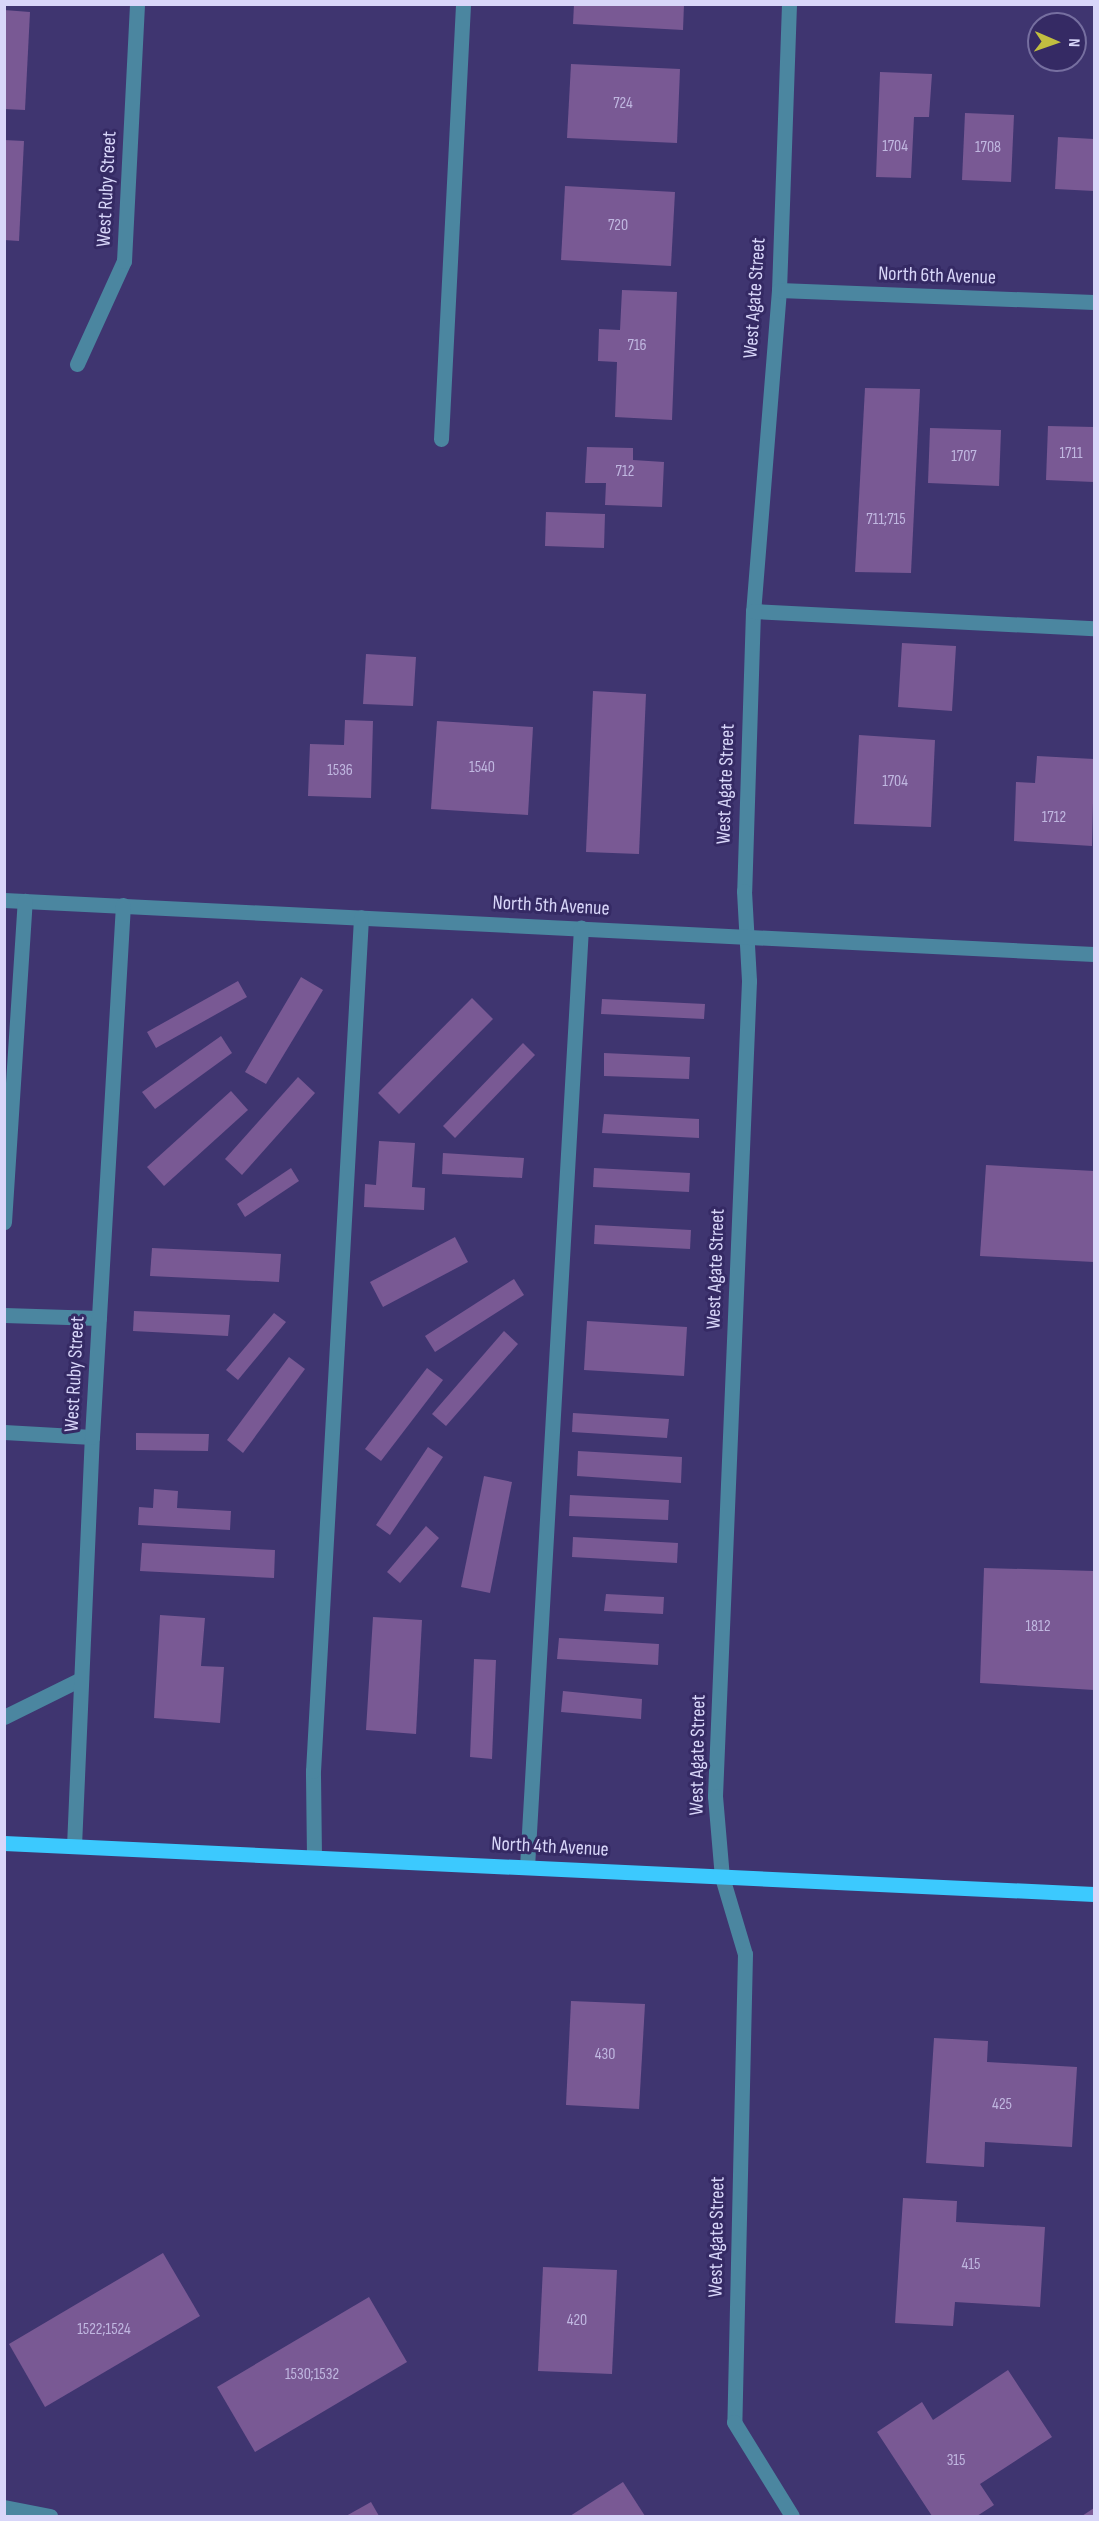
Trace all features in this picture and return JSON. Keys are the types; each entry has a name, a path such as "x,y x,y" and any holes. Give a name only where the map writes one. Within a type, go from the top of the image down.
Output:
{"main road":[{"name":"North 4th Avenue","path":"4,1843 1095,1894"}],"street":[{"name":"West Ruby Street","path":"77,364 124,261 137,4"},
{"path":"441,439 463,4"},
{"name":"West Agate Street","path":"789,4 779,290 753,611 745,936 749,981 715,1796 722,1877 745,1954 734,2422 792,2517"},
{"name":"North 6th Avenue","path":"779,290 1095,302"},
{"path":"753,611 1095,628"},
{"name":"North 5th Avenue","path":"4,900 1095,954"},
{"path":"4,1222 25,901"},
{"name":"West Ruby Street","path":"74,1846 92,1437 123,905"},
{"path":"314,1857 313,1772 361,917"},
{"path":"527,1867 581,928"},
{"path":"4,1315 99,1318"},
{"path":"4,1432 92,1437"},
{"path":"4,1717 81,1680"},
{"path":"4,2506 50,2517"}],"building":[{"path":"574,4 684,4 683,30 573,24"},
{"path":"4,10 30,12 25,110 4,109"},
{"path":"571,64 680,69 677,143 567,138"},
{"path":"880,72 932,74 929,117 914,117 911,178 876,177"},
{"path":"965,113 1014,115 1011,182 962,180"},
{"path":"1058,137 1094,139 1094,191 1055,189"},
{"path":"4,140 24,141 19,241 4,240"},
{"path":"565,186 675,192 671,266 561,260"},
{"path":"622,290 677,292 672,420 615,417 617,362 598,361 599,329 620,330"},
{"path":"865,388 920,389 911,573 855,572"},
{"path":"1048,426 1094,427 1094,482 1046,480"},
{"path":"930,428 1001,430 999,486 928,483"},
{"path":"587,447 633,448 633,460 664,462 662,507 605,505 606,483 585,483"},
{"path":"546,512 605,514 604,548 545,546"},
{"path":"902,643 956,646 952,711 898,707"},
{"path":"366,654 416,657 413,706 363,704"},
{"path":"593,691 646,694 639,854 586,852"},
{"path":"345,720 373,721 371,798 308,796 310,744 344,745"},
{"path":"437,721 533,727 528,815 431,809"},
{"path":"859,735 935,740 931,827 854,824"},
{"path":"1037,756 1094,759 1092,846 1014,841 1016,782 1035,783"},
{"path":"301,977 323,990 266,1084 245,1072"},
{"path":"238,981 247,997 156,1048 147,1032"},
{"path":"472,998 493,1019 399,1114 378,1093"},
{"path":"602,999 705,1004 704,1019 601,1014"},
{"path":"221,1036 232,1053 155,1109 142,1092"},
{"path":"523,1043 535,1055 455,1138 443,1126"},
{"path":"604,1053 690,1057 689,1079 604,1076"},
{"path":"298,1077 315,1093 242,1175 225,1159"},
{"path":"231,1091 248,1110 164,1186 147,1167"},
{"path":"604,1114 699,1119 699,1138 602,1133"},
{"path":"379,1141 415,1143 412,1187 425,1188 424,1210 364,1207 365,1184 376,1185"},
{"path":"443,1153 524,1158 522,1178 442,1174"},
{"path":"986,1165 1094,1171 1094,1262 980,1256"},
{"path":"291,1168 299,1181 245,1217 237,1204"},
{"path":"594,1168 690,1173 689,1192 593,1187"},
{"path":"595,1225 691,1230 690,1249 594,1244"},
{"path":"455,1237 468,1262 383,1307 370,1282"},
{"path":"152,1248 281,1254 279,1282 150,1276"},
{"path":"514,1279 524,1295 435,1352 425,1336"},
{"path":"134,1311 230,1315 228,1336 133,1331"},
{"path":"274,1313 286,1322 238,1380 226,1370"},
{"path":"587,1321 687,1327 684,1376 584,1370"},
{"path":"504,1331 518,1344 446,1426 432,1414"},
{"path":"289,1357 305,1369 243,1453 227,1440"},
{"path":"427,1368 443,1380 381,1461 365,1449"},
{"path":"573,1413 669,1419 667,1438 572,1432"},
{"path":"136,1433 209,1434 208,1451 136,1450"},
{"path":"428,1447 443,1457 390,1535 376,1525"},
{"path":"578,1451 682,1457 681,1483 577,1476"},
{"path":"484,1476 512,1482 490,1593 461,1587"},
{"path":"154,1489 178,1491 177,1508 231,1511 230,1530 138,1525 139,1507 153,1508"},
{"path":"570,1495 669,1500 668,1520 569,1516"},
{"path":"426,1526 439,1538 400,1583 387,1572"},
{"path":"573,1537 678,1543 677,1563 572,1557"},
{"path":"142,1543 275,1550 274,1578 140,1571"},
{"path":"984,1568 1094,1571 1094,1690 980,1683"},
{"path":"606,1594 664,1597 663,1614 604,1611"},
{"path":"160,1615 205,1618 201,1666 224,1667 220,1723 154,1718"},
{"path":"373,1617 422,1620 416,1734 366,1730"},
{"path":"559,1638 659,1644 658,1665 557,1659"},
{"path":"474,1659 496,1660 492,1759 470,1757"},
{"path":"563,1691 642,1699 641,1719 561,1712"},
{"path":"571,2001 645,2004 639,2109 566,2105"},
{"path":"934,2038 988,2041 987,2062 1077,2067 1072,2147 985,2142 984,2167 926,2163"},
{"path":"903,2198 957,2201 956,2222 1045,2227 1040,2307 955,2302 953,2326 895,2323"},
{"path":"163,2253 200,2316 45,2407 9,2344"},
{"path":"543,2267 617,2270 612,2374 538,2371"},
{"path":"369,2297 407,2362 255,2452 217,2387"},
{"path":"1008,2370 1052,2437 980,2484 994,2505 977,2516 932,2516 877,2432 922,2402 933,2420"},
{"path":"623,2482 645,2516 570,2516"},
{"path":"371,2502 379,2516 346,2516"},
{"path":"1094,2508 1094,2516 1082,2516"}]}
